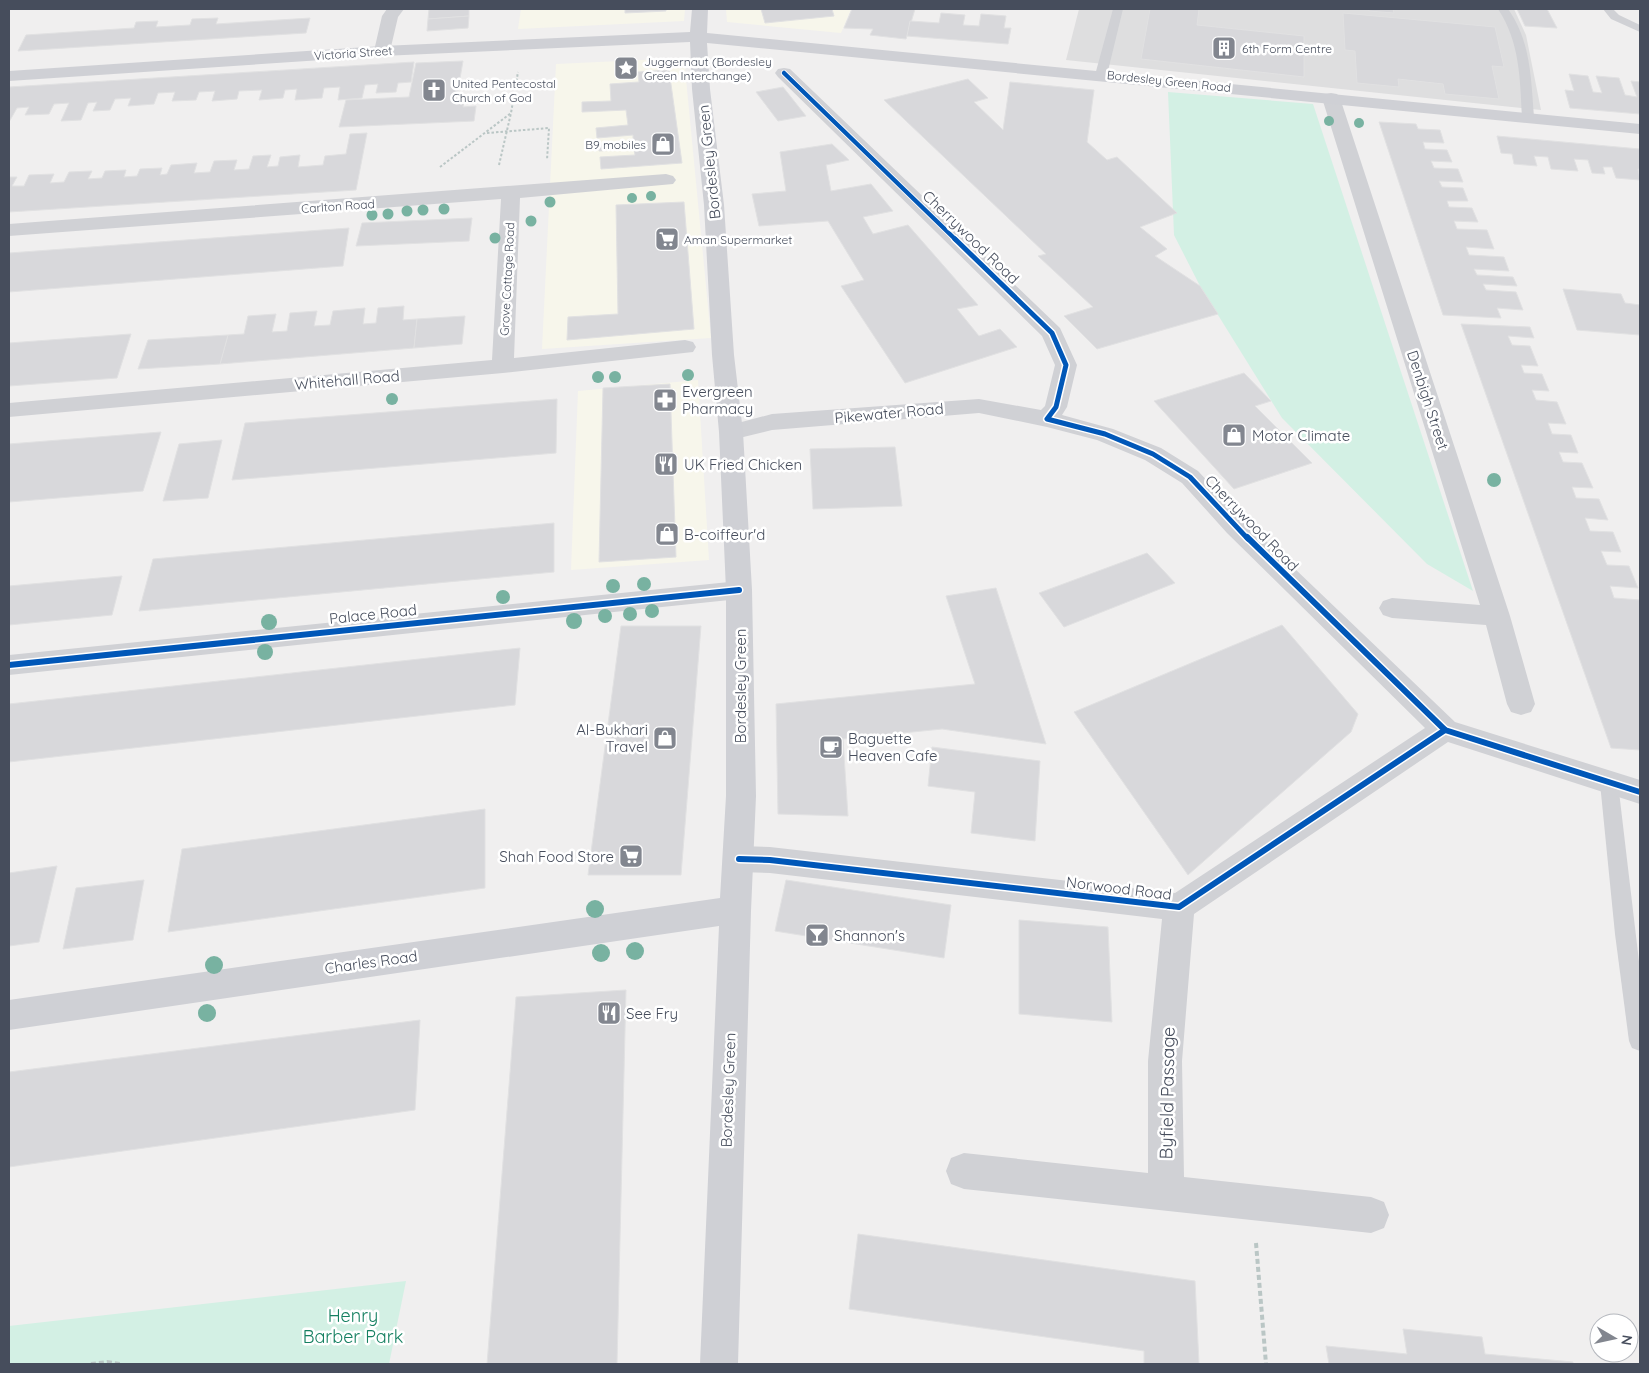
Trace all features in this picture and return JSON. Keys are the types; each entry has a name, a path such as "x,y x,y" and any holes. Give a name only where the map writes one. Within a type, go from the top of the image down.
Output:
{"main road":[{"name":"Bordesley Green","path":"700,9 698,37 701,89 714,205 723,355 731,432 739,590 741,796 739,859 734,911 719,1364"},
{"name":"Victoria Street","path":"9,76 382,51 698,37"},
{"name":"Bordesley Green Road","path":"698,37 1640,129"},
{"name":"Charles Road","path":"9,1015 699,914 734,911"}],"street":[{"path":"382,51 390,16 396,9"},
{"name":"Cherrywood Road","path":"784,73 1052,333 1066,365 1056,407 1047,419 1105,434 1153,454 1190,477 1236,527 1445,730 1640,792"},
{"name":"Denbigh Street","path":"1331,98 1497,616 1521,704"},
{"name":"Carlton Road","path":"9,230 666,180"},
{"name":"Grove Cottage Road","path":"501,194 503,366"},
{"name":"Whitehall Road","path":"9,410 503,366 685,347"},
{"name":"Pikewater Road","path":"731,432 772,422 979,406 1047,419"},
{"name":"Palace Road","path":"9,665 739,590"},
{"path":"1392,608 1497,616"},
{"name":"Norwood Road","path":"739,859 770,860 1179,907 1445,730"},
{"name":"Byfield Passage","path":"1166,1193 1165,1061 1179,907"},
{"path":"964,1171 1371,1215"}],"lane":[{"path":"1101,75 1118,9"},
{"path":"1503,9 1510,18 1520,39 1528,117"},
{"path":"1608,9 1616,17 1640,29"},
{"path":"1609,783 1625,934 1640,1042"}],"path":[{"path":"501,194 507,132 522,44"},
{"path":"393,202 511,113"},
{"path":"485,133 549,128 545,190"},
{"path":"1252,1202 1266,1364"},
{"path":"91,1364 107,1362 120,1364"}],"shaded area":[{"path":"521,9 685,9 684,21 518,29"},
{"path":"726,9 851,9 841,33 727,22"},
{"path":"1079,9 1514,9 1526,35 1541,110 1066,60"},
{"path":"684,58 711,338 542,349 556,64"},
{"path":"698,380 709,560 571,570 578,391"}],"green space":[{"path":"1168,92 1313,104 1473,591 1427,564 1282,418 1200,286 1174,235"},
{"name":"Henry Barber Park","path":"406,1281 389,1364 9,1364 9,1326"}],"building":[{"path":"429,9 469,9 469,16 428,19"},
{"path":"625,9 666,9 666,11 625,13"},
{"path":"761,9 832,9 834,16 765,23"},
{"path":"852,9 915,9 906,39 870,35 873,29 844,28"},
{"name":"6th Form Centre","path":"1150,9 1199,9 1197,25 1304,36 1304,77 1141,59"},
{"path":"1368,9 1393,9 1394,13 1369,11"},
{"path":"1517,9 1547,9 1557,28 1525,26"},
{"path":"941,13 965,15 963,25 979,26 981,14 1006,16 1004,28 1011,28 1008,44 907,36 910,21 939,23"},
{"path":"1343,13 1495,27 1504,67 1492,66 1499,99 1445,94 1443,84 1398,79 1399,87 1357,83 1355,51 1345,50"},
{"path":"469,16 468,28 427,31 428,19"},
{"path":"218,18 216,24 310,18 306,33 18,51 26,35 134,28 136,22 158,21 156,27 190,25 192,19"},
{"name":"United Pentecostal Church of God","path":"463,61 456,101 464,101 463,107 476,106 474,121 339,127 346,100 409,97 416,63"},
{"path":"414,62 411,82 398,83 396,92 376,93 378,84 365,85 362,98 338,100 340,87 324,88 322,98 295,100 297,89 285,90 283,98 259,100 262,90 239,91 237,99 212,101 215,91 199,92 196,100 172,101 175,92 158,93 154,104 128,106 131,98 115,99 110,110 93,111 97,102 88,103 81,120 61,121 69,103 54,104 49,114 25,115 29,107 17,108 9,122 9,87"},
{"path":"669,70 682,163 601,169 600,157 635,155 634,149 599,151 599,144 633,141 633,135 597,138 596,128 628,125 626,110 582,112 582,102 611,101 610,84 639,82 638,72"},
{"path":"1569,74 1588,76 1593,92 1602,93 1596,76 1619,78 1625,95 1637,97 1631,81 1640,82 1640,114 1570,108 1565,90 1574,91"},
{"path":"968,79 988,98 974,102 1003,130 1010,82 1094,90 1087,142 1107,160 1117,157 1177,213 1140,227 1167,249 1155,256 1200,286 1218,314 1097,349 1064,316 1093,307 1038,256 1046,254 884,100"},
{"path":"783,87 806,116 778,121 756,92"},
{"path":"1379,122 1416,124 1418,129 1440,130 1444,143 1423,142 1425,149 1447,150 1452,162 1431,161 1434,168 1458,169 1463,182 1439,181 1442,187 1463,188 1468,201 1447,201 1449,207 1472,208 1478,222 1454,221 1457,229 1487,230 1494,249 1466,247 1469,255 1504,257 1509,271 1474,269 1477,275 1513,277 1517,286 1483,284 1486,290 1516,292 1523,310 1497,308 1501,318 1443,315"},
{"path":"367,133 356,190 9,212 9,177 17,177 12,186 24,186 29,175 54,174 50,183 64,182 69,172 92,171 88,179 102,178 105,171 126,170 124,177 137,176 140,169 162,168 160,175 167,174 171,165 197,163 194,173 210,172 214,161 237,160 234,170 249,169 253,156 271,155 267,167 278,166 280,157 300,155 298,167 323,165 325,156 346,154 350,134"},
{"path":"1497,136 1640,149 1640,169 1638,169 1640,180 1616,178 1612,167 1603,167 1605,174 1592,173 1588,160 1574,159 1578,171 1551,169 1548,157 1534,156 1537,166 1514,164 1512,154 1501,153"},
{"path":"832,144 849,160 826,165 831,191 871,184 893,211 863,217 873,234 908,225 978,305 957,309 979,336 1000,329 1017,347 905,383 841,286 864,280 828,221 759,226 752,194 786,191 780,152"},
{"path":"684,202 694,329 567,340 568,317 618,314 616,205"},
{"path":"472,218 469,241 356,246 362,223"},
{"path":"349,228 343,266 9,292 9,253"},
{"path":"1563,289 1621,294 1625,303 1640,305 1640,335 1577,330"},
{"path":"404,306 403,320 417,319 414,348 220,364 228,335 244,334 248,316 276,314 272,332 287,331 290,313 317,311 314,326 330,325 333,311 365,308 363,324 376,323 378,308"},
{"path":"465,316 462,344 414,348 417,319"},
{"path":"1461,324 1530,327 1534,338 1508,336 1512,345 1530,346 1538,366 1521,365 1524,373 1542,374 1549,391 1532,390 1536,400 1557,402 1566,424 1548,423 1552,434 1571,435 1578,453 1559,452 1563,462 1582,463 1593,488 1572,487 1576,498 1599,499 1608,520 1585,518 1590,531 1613,532 1621,552 1601,551 1607,565 1629,566 1638,588 1610,586 1614,598 1640,600 1640,750 1611,748"},
{"path":"131,334 117,378 9,386 9,343"},
{"path":"228,335 220,364 138,369 148,340"},
{"name":"Motor Climate","path":"1244,373 1271,401 1255,406 1312,463 1234,489 1154,401"},
{"path":"670,384 676,557 599,562 603,388"},
{"path":"557,399 556,453 232,480 245,423"},
{"path":"161,432 143,491 9,502 9,444"},
{"path":"222,440 208,498 163,501 179,444"},
{"path":"895,447 902,506 813,509 810,449"},
{"path":"554,523 554,572 139,611 153,559"},
{"path":"1147,553 1175,583 1064,627 1039,593"},
{"path":"122,576 112,615 9,625 9,586"},
{"path":"996,588 1046,744 942,729 843,739 848,816 778,814 776,704 975,684 946,596"},
{"path":"1282,625 1358,714 1351,732 1188,875 1074,712"},
{"path":"621,626 701,626 681,875 588,875"},
{"path":"520,648 515,705 9,762 9,704"},
{"path":"932,747 1040,761 1035,841 971,833 975,792 928,786"},
{"path":"485,809 485,888 168,932 182,849"},
{"path":"57,866 39,942 9,946 9,873"},
{"path":"144,880 133,940 63,949 76,888"},
{"path":"786,880 951,905 944,958 775,931"},
{"path":"1019,920 1108,927 1112,1022 1019,1014"},
{"path":"626,990 617,1364 487,1364 516,997"},
{"path":"420,1020 415,1110 9,1167 9,1072"},
{"path":"858,1234 1195,1281 1199,1364 1144,1364 1144,1351 849,1309"},
{"path":"1403,1329 1482,1337 1485,1354 1573,1362 1573,1364 1329,1364 1326,1346 1407,1354"}],"cycle path":[{"path":"784,73 1052,333 1066,365 1056,407 1047,419 1105,434 1153,454 1190,477 1236,527 1445,730 1640,792"},
{"path":"9,665 739,590"},
{"path":"739,859 770,860 1179,907 1445,730"}],"place":[{"name":"6th Form Centre","path":"1224,48"},
{"name":"Juggernaut (Bordesley Green Interchange)","path":"626,68"},
{"name":"United Pentecostal Church of God","path":"434,90"},
{"name":"B9 mobiles","path":"663,144"},
{"name":"Aman Supermarket","path":"667,239"},
{"name":"Evergreen Pharmacy","path":"665,400"},
{"name":"Motor Climate","path":"1234,435"},
{"name":"UK Fried Chicken","path":"666,464"},
{"name":"B-coiffeur'd","path":"667,534"},
{"name":"Al-Bukhari Travel","path":"665,738"},
{"name":"Baguette Heaven Cafe","path":"831,747"},
{"name":"Shah Food Store","path":"631,856"},
{"name":"Shannon's","path":"817,935"},
{"name":"See Fry","path":"609,1013"}]}
